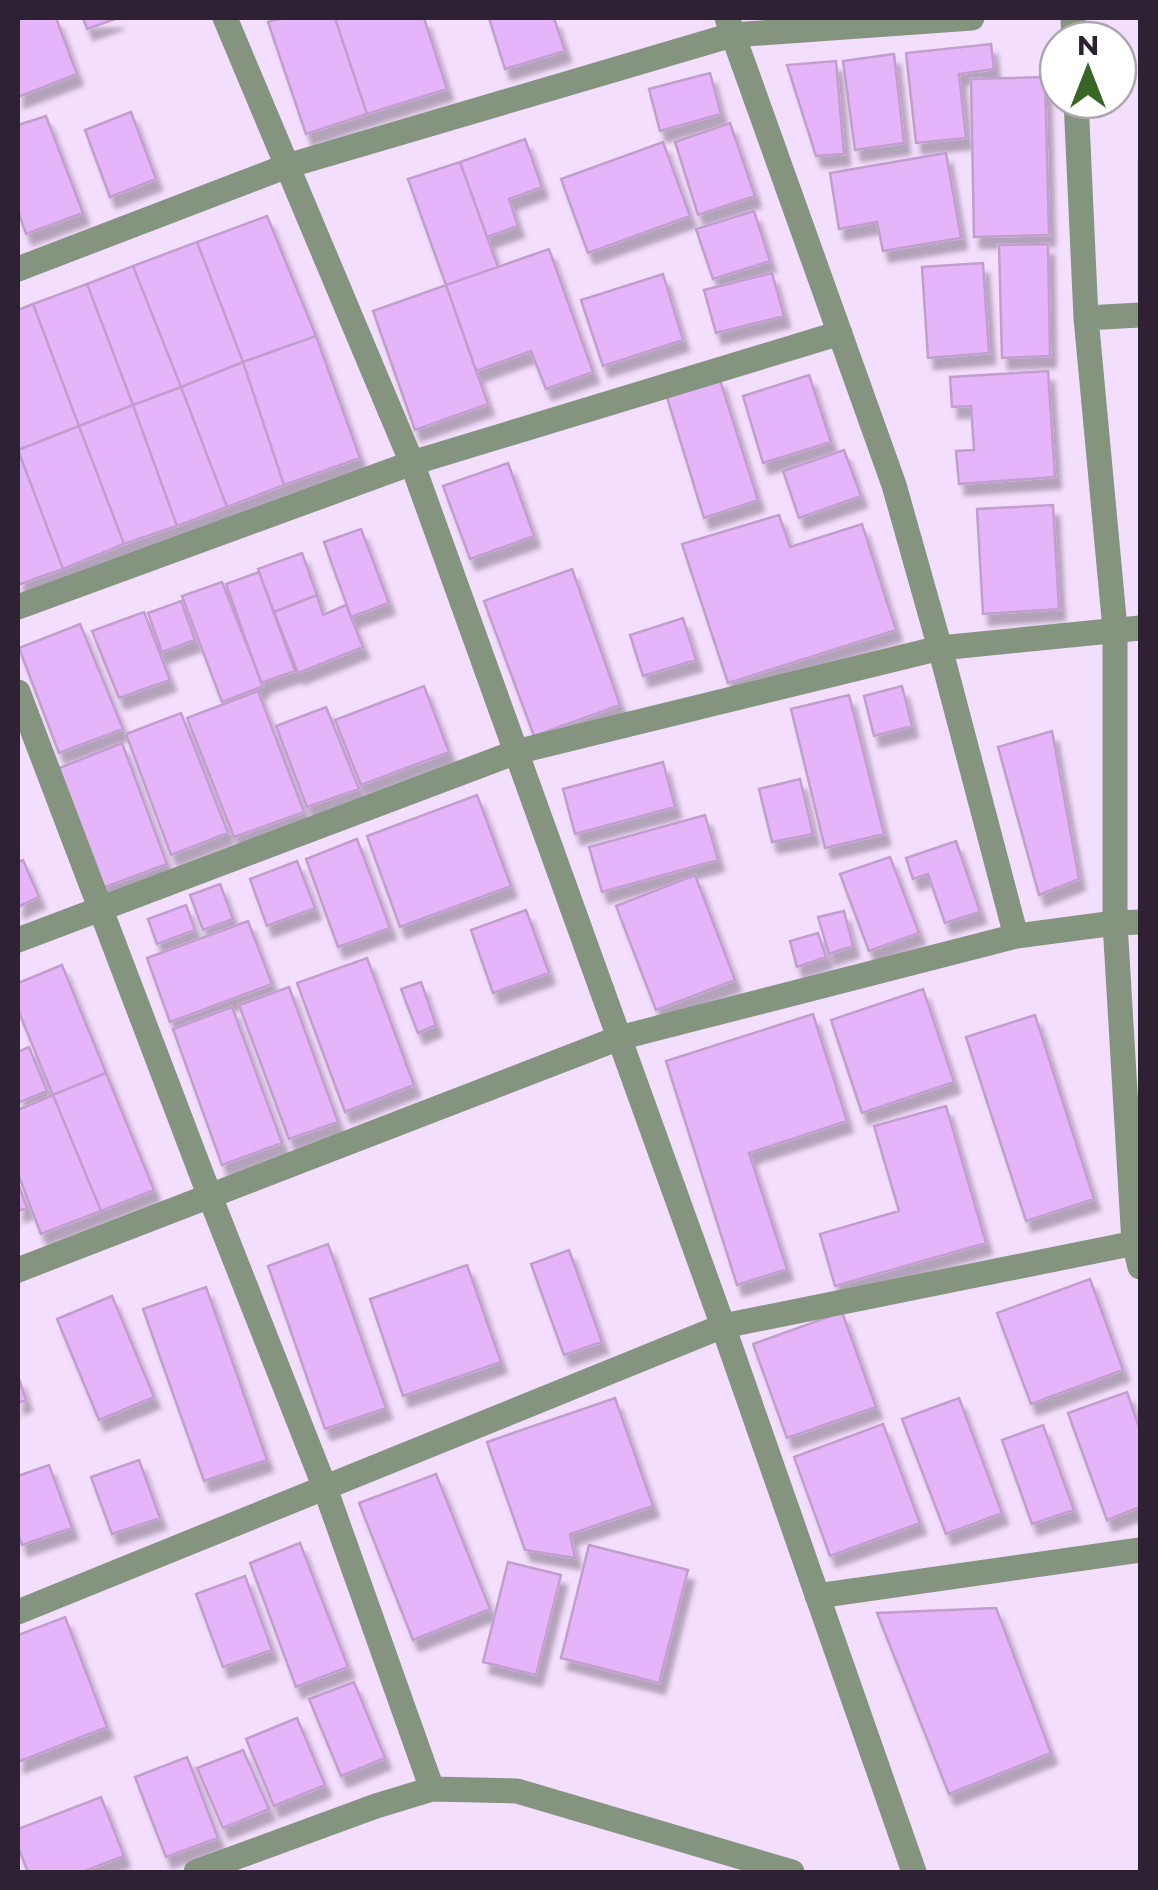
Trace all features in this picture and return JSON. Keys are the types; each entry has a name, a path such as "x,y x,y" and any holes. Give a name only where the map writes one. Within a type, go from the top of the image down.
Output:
{"street":[{"path":"225,18 412,463 723,1326 914,1872"},
{"path":"18,269 288,166 729,26 972,18"},
{"path":"729,26 894,485 1016,936"},
{"path":"18,1612 723,1326 1138,1251 1128,922 1128,628 1086,318 1077,120"},
{"path":"1086,318 1140,315"},
{"path":"18,607 412,463 840,333"},
{"path":"18,940 516,752 940,648 1128,628"},
{"path":"18,692 326,1488 432,1789"},
{"path":"18,1270 619,1038 1016,936 1128,922"},
{"path":"816,1596 1140,1550"},
{"path":"196,1872 432,1789 517,1792 792,1872"}],"building":[{"path":"18,18 56,18 77,74 18,97"},
{"path":"83,18 118,18 87,29"},
{"path":"282,18 335,18 367,114 306,134 268,22"},
{"path":"335,18 424,18 447,89 367,114"},
{"path":"489,18 554,18 565,51 505,69"},
{"path":"991,44 994,69 959,74 966,138 916,143 906,53"},
{"path":"894,54 904,143 855,150 843,61"},
{"path":"836,61 844,154 816,156 787,65"},
{"path":"710,73 721,114 660,131 649,89"},
{"path":"1038,77 1038,120 1046,120 1049,235 974,237 971,79"},
{"path":"131,112 156,179 110,197 85,130"},
{"path":"46,116 83,213 26,234 18,211 18,125"},
{"path":"730,123 755,196 698,215 675,142"},
{"path":"525,139 542,187 509,199 518,226 487,237 460,162"},
{"path":"663,142 690,216 588,253 561,179"},
{"path":"946,153 961,238 883,251 877,222 839,229 830,173"},
{"path":"460,162 498,267 446,285 408,179"},
{"path":"1140,162 1140,294 1139,294"},
{"path":"754,211 770,261 713,279 696,229"},
{"path":"267,216 316,336 243,362 197,242"},
{"path":"197,242 243,362 181,387 133,266"},
{"path":"1048,244 1050,356 1002,358 999,245"},
{"path":"549,249 593,372 546,389 531,351 476,371 446,285"},
{"path":"983,263 989,353 928,358 922,267"},
{"path":"133,266 181,387 133,405 87,284"},
{"path":"772,273 784,316 716,333 704,290"},
{"path":"663,274 683,340 603,366 581,300"},
{"path":"87,284 133,405 79,426 33,304"},
{"path":"446,285 488,404 415,430 373,311"},
{"path":"33,304 79,426 18,450 18,310"},
{"path":"316,336 360,458 284,485 243,362"},
{"path":"243,362 284,485 227,507 181,387"},
{"path":"1048,371 1055,477 959,484 956,451 974,450 971,406 952,407 950,377"},
{"path":"809,375 831,442 763,463 743,396"},
{"path":"719,377 758,500 704,518 666,394"},
{"path":"181,387 227,507 177,526 133,405"},
{"path":"133,405 177,526 124,544 79,426"},
{"path":"79,426 124,544 63,569 18,450"},
{"path":"18,450 63,569 18,585"},
{"path":"844,450 861,496 799,518 783,471"},
{"path":"508,463 534,536 470,559 443,486"},
{"path":"1053,505 1059,609 983,614 977,509"},
{"path":"779,515 790,547 862,524 896,630 728,683 682,544"},
{"path":"361,529 389,603 351,617 324,542"},
{"path":"302,553 317,595 274,612 258,569"},
{"path":"572,569 620,705 534,736 484,601"},
{"path":"259,572 295,671 261,683 226,584"},
{"path":"222,582 263,686 222,702 182,596"},
{"path":"317,595 323,615 346,605 363,647 298,673 274,612"},
{"path":"181,601 195,640 162,652 148,613"},
{"path":"144,612 170,680 119,698 92,631"},
{"path":"683,618 696,660 643,676 630,635"},
{"path":"80,624 123,729 59,753 19,648"},
{"path":"424,686 449,752 361,785 335,720"},
{"path":"902,686 912,726 874,736 864,696"},
{"path":"258,691 304,812 234,837 187,718"},
{"path":"849,695 884,834 825,848 791,709"},
{"path":"326,707 359,789 307,807 276,726"},
{"path":"181,713 228,833 171,855 126,734"},
{"path":"1052,731 1079,879 1039,895 998,747"},
{"path":"122,743 167,864 103,888 57,769"},
{"path":"663,762 675,807 575,834 563,789"},
{"path":"800,779 813,834 772,842 759,789"},
{"path":"477,795 511,886 400,927 367,836"},
{"path":"705,815 718,860 602,892 589,847"},
{"path":"357,839 390,928 338,947 306,859"},
{"path":"956,841 980,912 945,923 928,874 913,879 906,858"},
{"path":"890,857 919,933 869,951 840,874"},
{"path":"23,860 39,897 18,907 18,862"},
{"path":"297,861 315,908 267,926 250,879"},
{"path":"695,875 735,980 656,1010 616,906"},
{"path":"220,884 233,919 203,930 190,895"},
{"path":"186,905 195,930 157,944 148,919"},
{"path":"526,910 549,973 493,993 471,930"},
{"path":"844,911 853,946 829,954 818,917"},
{"path":"248,921 272,984 170,1022 147,958"},
{"path":"818,933 826,957 797,967 790,941"},
{"path":"367,958 414,1085 345,1112 297,983"},
{"path":"62,965 106,1073 53,1095 18,1010 18,983"},
{"path":"421,982 436,1025 418,1033 401,989"},
{"path":"289,987 338,1122 289,1139 239,1005"},
{"path":"923,989 954,1082 862,1113 831,1020"},
{"path":"232,1007 282,1143 222,1165 173,1029"},
{"path":"813,1014 847,1121 749,1153 787,1269 737,1285 666,1061"},
{"path":"1035,1015 1094,1199 1026,1221 966,1037"},
{"path":"29,1047 47,1091 18,1103 18,1052"},
{"path":"106,1073 154,1190 101,1211 53,1095"},
{"path":"53,1095 101,1211 41,1234 18,1174 18,1110"},
{"path":"946,1106 986,1243 835,1286 820,1234 899,1211 874,1126"},
{"path":"18,1183 27,1208 18,1211"},
{"path":"328,1244 386,1408 325,1429 268,1266"},
{"path":"569,1250 602,1342 564,1355 531,1264"},
{"path":"467,1265 501,1362 403,1396 370,1299"},
{"path":"1090,1279 1123,1370 1031,1404 997,1313"},
{"path":"206,1287 267,1460 204,1481 143,1309"},
{"path":"112,1296 154,1397 99,1420 57,1319"},
{"path":"842,1312 876,1407 787,1438 753,1344"},
{"path":"18,1376 26,1400 18,1403"},
{"path":"1127,1392 1140,1430 1140,1507 1107,1520 1068,1413"},
{"path":"615,1398 653,1506 570,1534 575,1558 525,1550 487,1442"},
{"path":"959,1398 1002,1513 946,1534 902,1419"},
{"path":"883,1424 920,1523 830,1556 794,1457"},
{"path":"1043,1425 1074,1510 1032,1524 1002,1440"},
{"path":"139,1460 160,1518 112,1534 91,1477"},
{"path":"49,1465 72,1528 22,1545 18,1533 18,1476"},
{"path":"436,1474 490,1609 413,1640 359,1503"},
{"path":"300,1543 348,1667 296,1687 250,1563"},
{"path":"589,1545 688,1570 659,1683 561,1658"},
{"path":"508,1562 561,1575 536,1675 483,1662"},
{"path":"245,1576 272,1650 223,1667 196,1594"},
{"path":"996,1608 1051,1753 949,1794 877,1613"},
{"path":"65,1617 107,1727 18,1762 18,1635"},
{"path":"354,1682 385,1758 341,1776 309,1699"},
{"path":"297,1718 325,1785 274,1806 246,1739"},
{"path":"243,1750 269,1809 223,1828 197,1768"},
{"path":"187,1757 218,1838 166,1857 135,1777"},
{"path":"101,1797 124,1856 82,1872 28,1872 18,1847 18,1829"}]}
